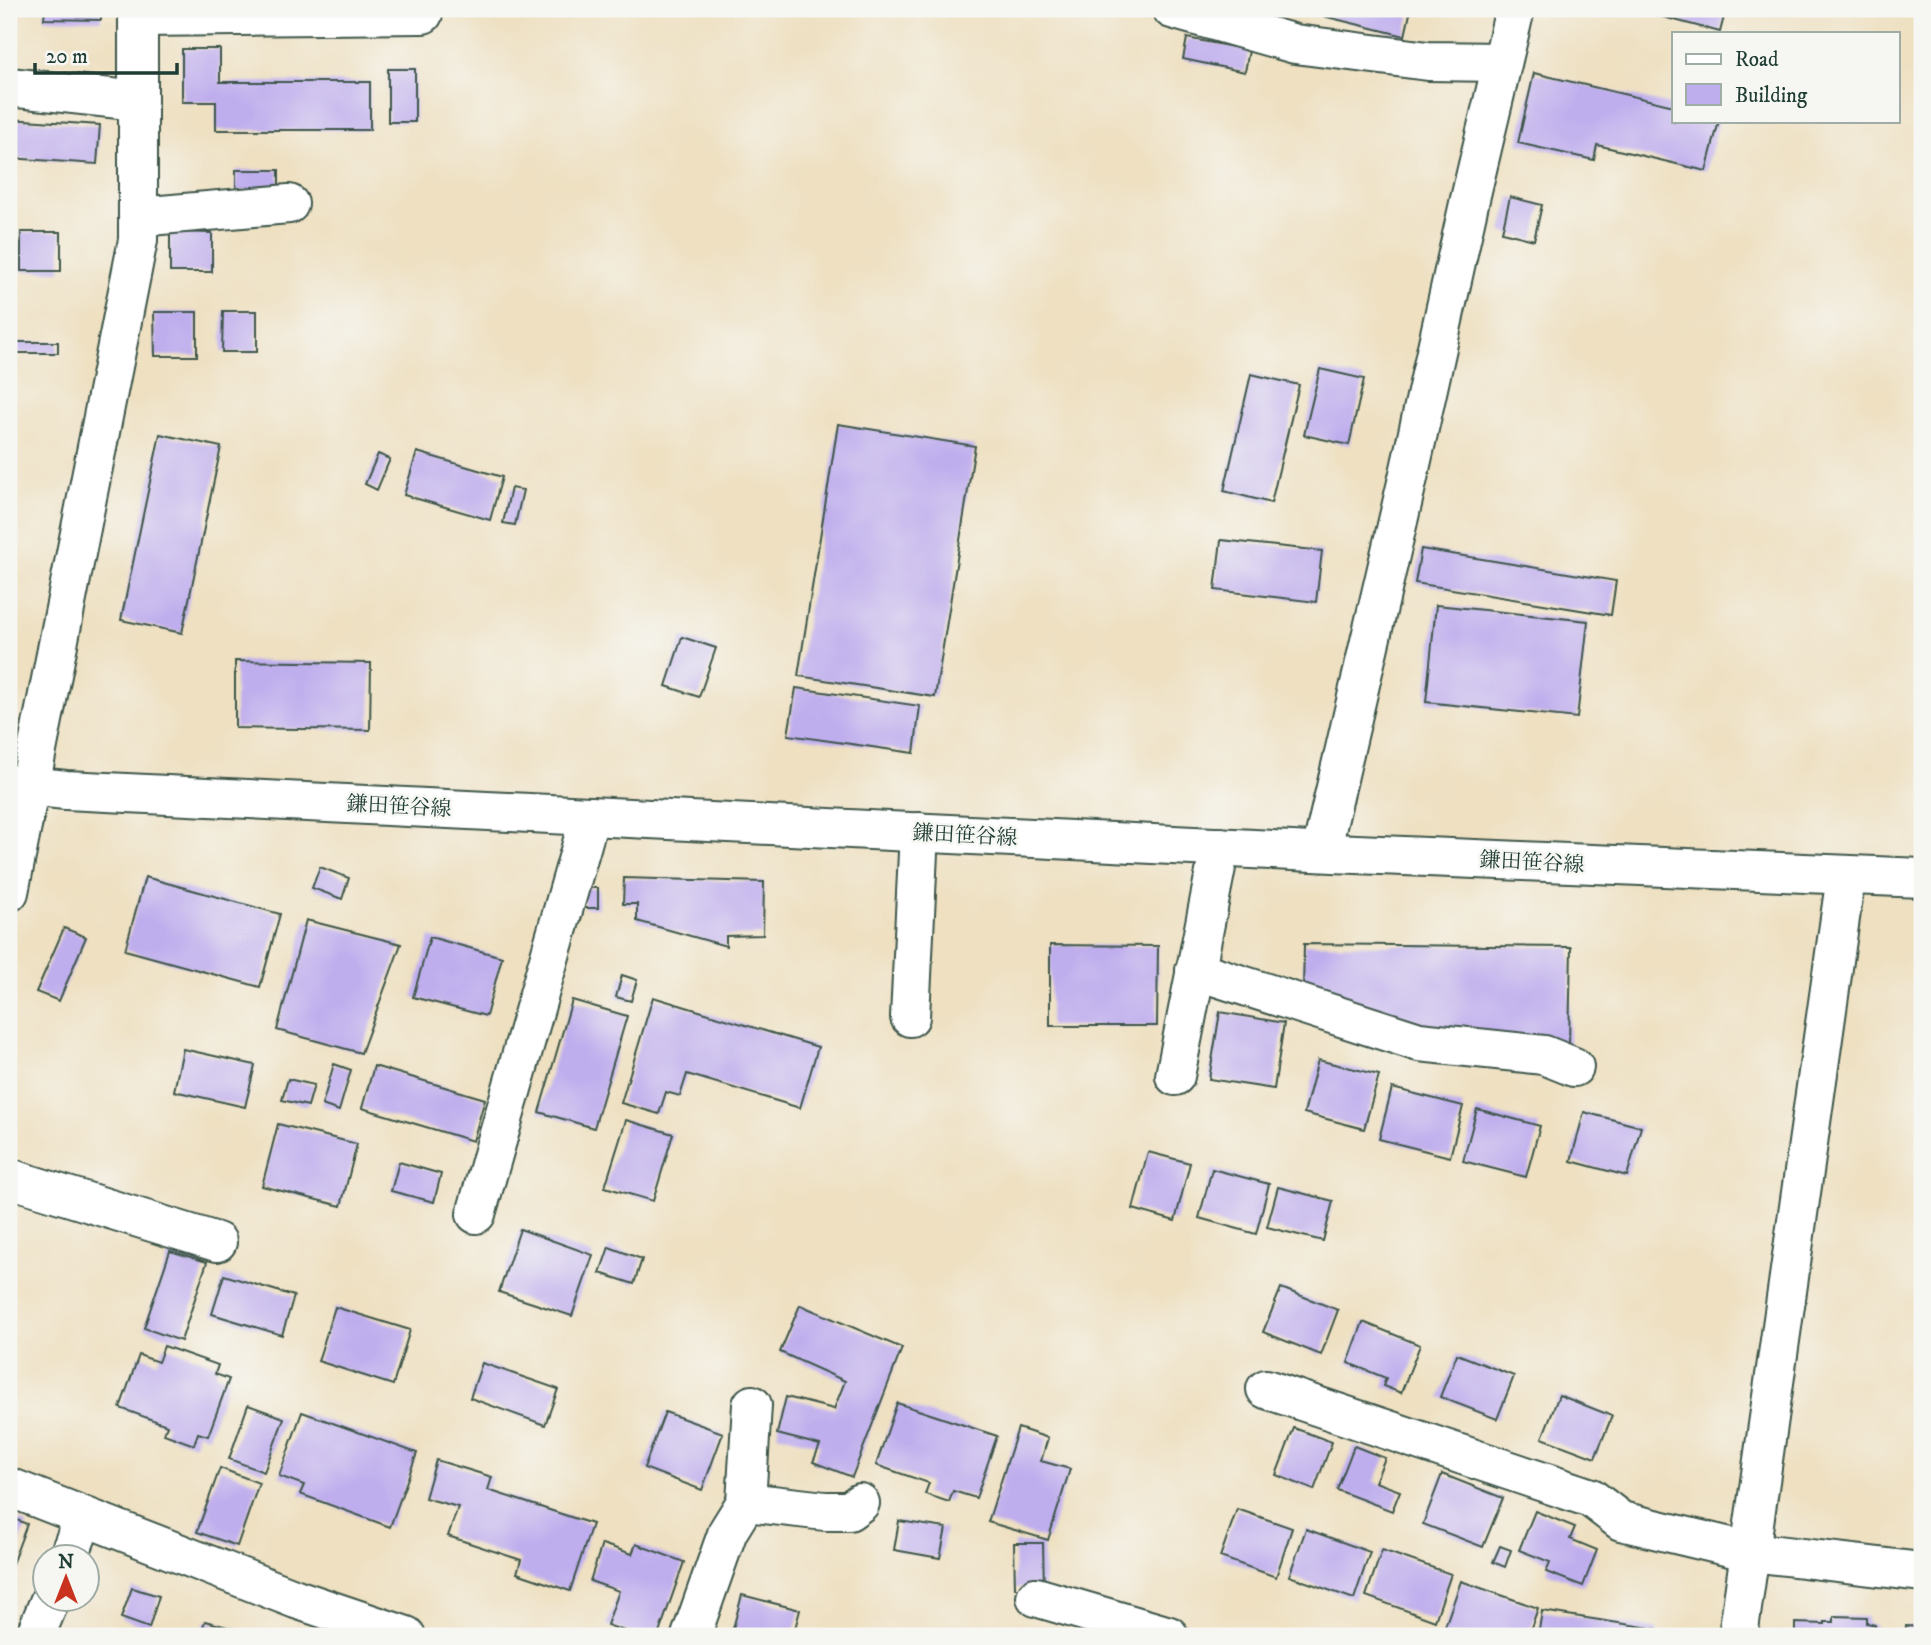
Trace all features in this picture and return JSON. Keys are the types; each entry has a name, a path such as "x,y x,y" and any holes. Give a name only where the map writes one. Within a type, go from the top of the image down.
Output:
{"street":[{"path":"1172,9 1295,44 1428,61 1502,62"},
{"path":"1321,852 1515,9"},
{"path":"9,892 19,785 138,240 138,13 423,14"},
{"path":"9,88 138,101"},
{"path":"138,217 289,204"},
{"name":"鎌田笹谷線","path":"19,785 66,790 1321,852 1922,878"},
{"path":"477,1214 590,816"},
{"path":"910,1017 919,832"},
{"path":"1175,1076 1220,847"},
{"path":"1738,1636 1846,876"},
{"path":"1195,971 1419,1042 1544,1055 1574,1067"},
{"path":"9,1178 217,1242"},
{"path":"1266,1389 1591,1498 1621,1521 1751,1552 1922,1572"},
{"path":"691,1636 728,1531 746,1502 752,1405"},
{"path":"9,1487 296,1599 350,1627 406,1636"},
{"path":"746,1502 825,1511 849,1511 860,1503"},
{"path":"74,1544 85,1517"},
{"path":"1036,1597 1169,1636"},
{"path":"35,1636 44,1614"}],"building":[{"path":"45,9 101,9 101,20 44,19"},
{"path":"1325,9 1411,9 1405,36 1323,16"},
{"path":"1633,9 1726,9 1720,32"},
{"path":"1187,38 1249,50 1245,72 1183,59"},
{"path":"182,49 220,49 220,82 370,82 370,130 216,130 216,102 182,102"},
{"path":"388,69 415,69 415,122 388,122"},
{"path":"1534,73 1672,106 1672,122 1719,122 1706,171 1597,145 1594,160 1518,143"},
{"path":"9,119 100,125 97,164 9,158"},
{"path":"236,170 279,170 279,191 236,191"},
{"path":"1510,197 1542,205 1534,240 1502,232"},
{"path":"21,232 61,232 61,271 21,271"},
{"path":"170,232 212,233 212,272 170,272"},
{"path":"223,311 257,311 257,352 222,352"},
{"path":"154,312 197,312 197,356 155,356"},
{"path":"9,342 58,342 58,353 9,353"},
{"path":"1320,369 1364,379 1349,445 1304,435"},
{"path":"1251,374 1299,385 1271,503 1224,491"},
{"path":"838,424 975,446 935,697 798,676"},
{"path":"160,434 221,447 182,633 121,620"},
{"path":"417,452 502,477 490,520 404,495"},
{"path":"378,454 390,459 377,490 365,484"},
{"path":"511,488 523,490 515,525 503,523"},
{"path":"1221,540 1322,551 1316,602 1215,590"},
{"path":"1421,549 1616,581 1611,615 1415,583"},
{"path":"1436,605 1588,621 1577,718 1426,702"},
{"path":"682,637 716,648 699,697 666,686"},
{"path":"235,661 371,663 370,730 235,728"},
{"path":"796,688 920,706 914,753 788,735"},
{"path":"320,867 349,878 342,899 312,888"},
{"path":"145,877 280,914 260,987 125,950"},
{"path":"624,878 764,882 763,935 726,936 726,946 637,921 637,904 623,904"},
{"path":"584,888 598,888 598,908 584,908"},
{"path":"306,920 401,944 361,1053 277,1030"},
{"path":"64,928 86,937 59,1001 36,992"},
{"path":"430,937 502,957 486,1016 413,997"},
{"path":"1304,944 1571,947 1569,1044 1436,1042 1303,991"},
{"path":"1050,945 1158,946 1157,1026 1050,1026"},
{"path":"622,975 637,980 631,1001 616,997"},
{"path":"653,997 818,1047 800,1108 687,1074 680,1096 666,1092 659,1114 621,1103"},
{"path":"572,1000 627,1016 594,1128 539,1112"},
{"path":"1220,1012 1284,1023 1274,1089 1209,1079"},
{"path":"183,1049 255,1065 245,1107 174,1091"},
{"path":"1318,1060 1379,1075 1364,1129 1304,1113"},
{"path":"334,1064 351,1070 339,1111 322,1105"},
{"path":"374,1066 485,1099 473,1141 362,1108"},
{"path":"288,1079 314,1085 308,1106 282,1100"},
{"path":"1392,1088 1463,1106 1450,1157 1379,1139"},
{"path":"1477,1109 1540,1126 1526,1177 1463,1161"},
{"path":"1584,1112 1641,1127 1627,1176 1571,1161"},
{"path":"626,1120 673,1134 653,1201 605,1187"},
{"path":"278,1124 357,1144 341,1206 262,1186"},
{"path":"1148,1152 1190,1163 1175,1221 1133,1209"},
{"path":"399,1162 441,1174 434,1202 391,1191"},
{"path":"1212,1169 1269,1184 1256,1234 1199,1218"},
{"path":"1278,1187 1333,1201 1323,1241 1267,1227"},
{"path":"520,1229 593,1255 572,1316 499,1292"},
{"path":"609,1247 642,1259 634,1284 600,1273"},
{"path":"170,1251 207,1262 181,1341 144,1328"},
{"path":"224,1275 294,1296 282,1335 212,1314"},
{"path":"1281,1288 1338,1310 1321,1355 1263,1332"},
{"path":"800,1305 902,1348 852,1477 813,1462 820,1445 777,1434 786,1397 834,1409 845,1381 780,1352"},
{"path":"335,1307 410,1330 393,1385 318,1361"},
{"path":"1363,1322 1420,1345 1401,1393 1383,1386 1386,1378 1348,1363"},
{"path":"164,1346 218,1365 215,1374 229,1379 208,1436 198,1433 194,1445 164,1434 167,1425 120,1408 139,1355 158,1362"},
{"path":"1457,1354 1514,1376 1497,1419 1440,1397"},
{"path":"482,1363 558,1389 545,1425 470,1398"},
{"path":"1559,1395 1612,1416 1595,1458 1542,1438"},
{"path":"897,1403 997,1436 976,1498 953,1491 949,1502 925,1494 929,1483 876,1465"},
{"path":"248,1405 284,1418 264,1472 229,1459"},
{"path":"302,1412 417,1453 390,1527 300,1494 304,1485 279,1476"},
{"path":"665,1412 723,1433 702,1490 644,1468"},
{"path":"1018,1428 1048,1438 1041,1461 1070,1469 1048,1540 988,1522"},
{"path":"1294,1428 1332,1442 1314,1490 1276,1475"},
{"path":"1354,1446 1385,1458 1375,1482 1400,1491 1392,1511 1337,1490"},
{"path":"436,1460 492,1477 488,1490 592,1524 570,1591 517,1573 521,1560 448,1536 458,1507 425,1498"},
{"path":"220,1468 259,1483 237,1546 197,1532"},
{"path":"1442,1474 1503,1498 1483,1547 1423,1524"},
{"path":"1237,1509 1292,1528 1276,1577 1220,1557"},
{"path":"1535,1511 1575,1527 1570,1539 1597,1550 1583,1586 1546,1572 1550,1562 1519,1550"},
{"path":"9,1517 27,1524 9,1572"},
{"path":"899,1521 946,1528 940,1558 894,1550"},
{"path":"1306,1529 1370,1552 1354,1599 1289,1576"},
{"path":"1014,1543 1043,1543 1044,1588 1015,1588"},
{"path":"602,1544 632,1554 636,1544 684,1562 658,1636 639,1636 607,1625 619,1591 590,1581"},
{"path":"1500,1546 1511,1550 1505,1567 1493,1562"},
{"path":"1382,1550 1451,1574 1435,1621 1366,1596"},
{"path":"1461,1581 1538,1608 1528,1636 1442,1635"},
{"path":"132,1588 159,1596 149,1628 121,1618"},
{"path":"742,1595 800,1610 793,1636 731,1636"},
{"path":"1542,1611 1657,1629 1656,1636 1538,1636"},
{"path":"1834,1616 1867,1617 1867,1623 1875,1625 1875,1636 1795,1636 1795,1623 1825,1624 1834,1622"},
{"path":"205,1621 257,1635 257,1636 200,1636"},
{"path":"1906,1626 1922,1627 1922,1636 1905,1636"}]}
